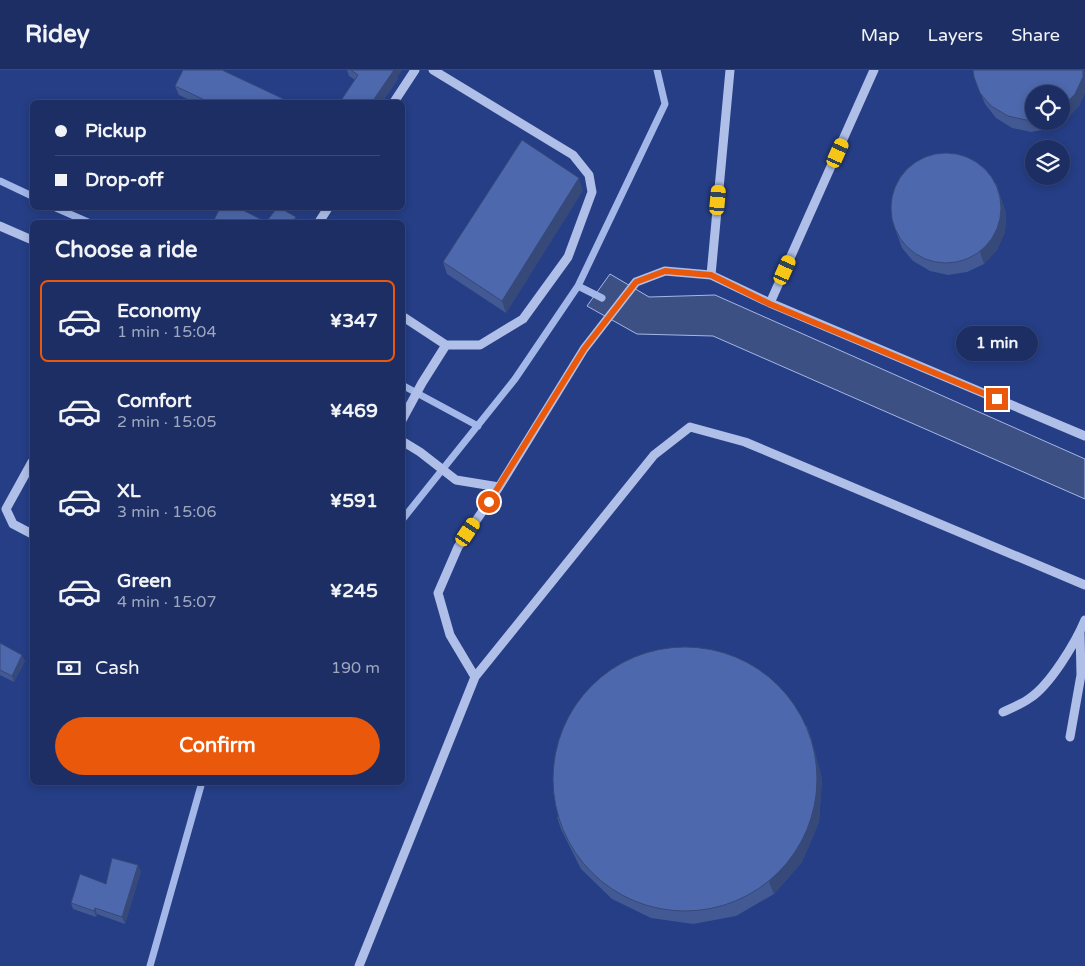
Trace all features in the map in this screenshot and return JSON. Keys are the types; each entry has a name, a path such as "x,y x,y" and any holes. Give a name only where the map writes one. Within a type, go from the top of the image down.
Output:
{"street":[{"path":"395,100 415,70"},
{"path":"405,318 446,345 480,345 523,319 568,257 592,192 589,175 573,154 434,70"},
{"path":"711,275 730,70"},
{"path":"770,304 874,70"},
{"path":"0,226 30,239"},
{"path":"475,677 450,635 438,593 458,547 499,487 584,349 636,282 665,271 711,275 770,304 1085,436"},
{"path":"405,415 446,345"},
{"path":"359,966 475,677 654,456 690,427 745,442 1085,585"},
{"path":"405,443 456,480 499,487"},
{"path":"30,466 6,510 12,524 30,533"},
{"path":"1003,712 1032,697 1052,676 1085,620"},
{"path":"1070,737 1081,675 1080,631"}],"water":[{"path":"610,274 649,297 715,295 1085,459 1085,499 713,336 637,334 587,306"}],"building":[{"path":"183,70 222,70 286,100 205,100 175,86"},
{"path":"351,70 394,70 373,100 341,100 358,75"},
{"path":"973,70 1083,70 1083,77 1075,94 1070,99 1070,85 1025,85 1025,120 1008,116 991,106 980,93"},
{"path":"522,140 579,178 502,301 443,262"},
{"path":"946,153 967,157 985,169 997,187 1001,208 997,229 985,247 967,259 946,263 925,259 907,247 895,229 891,208 895,187 907,169 925,157"},
{"path":"219,210 243,210 262,220 214,220"},
{"path":"275,210 284,210 296,217 294,220 268,220"},
{"path":"0,643 22,655 12,676 0,670"},
{"path":"685,647 711,650 735,657 769,677 787,695 807,729 814,753 817,779 814,805 807,829 787,863 769,881 735,901 711,908 685,911 659,908 635,901 601,881 583,863 563,829 556,805 553,779 556,753 563,729 583,695 601,677 635,657 659,650"},
{"path":"112,858 138,865 122,917 95,908 94,911 71,903 80,874 106,884"}],"waterway":[{"path":"405,516 515,379 578,286 665,104 657,70"},
{"path":"0,181 30,195"},
{"path":"61,210 83,220"},
{"path":"578,286 602,298"},
{"path":"405,387 478,426"},
{"path":"150,966 201,785"}],"route":[{"path":"489,502 584,349 636,282 665,271 711,275 770,304 997,399"}]}
